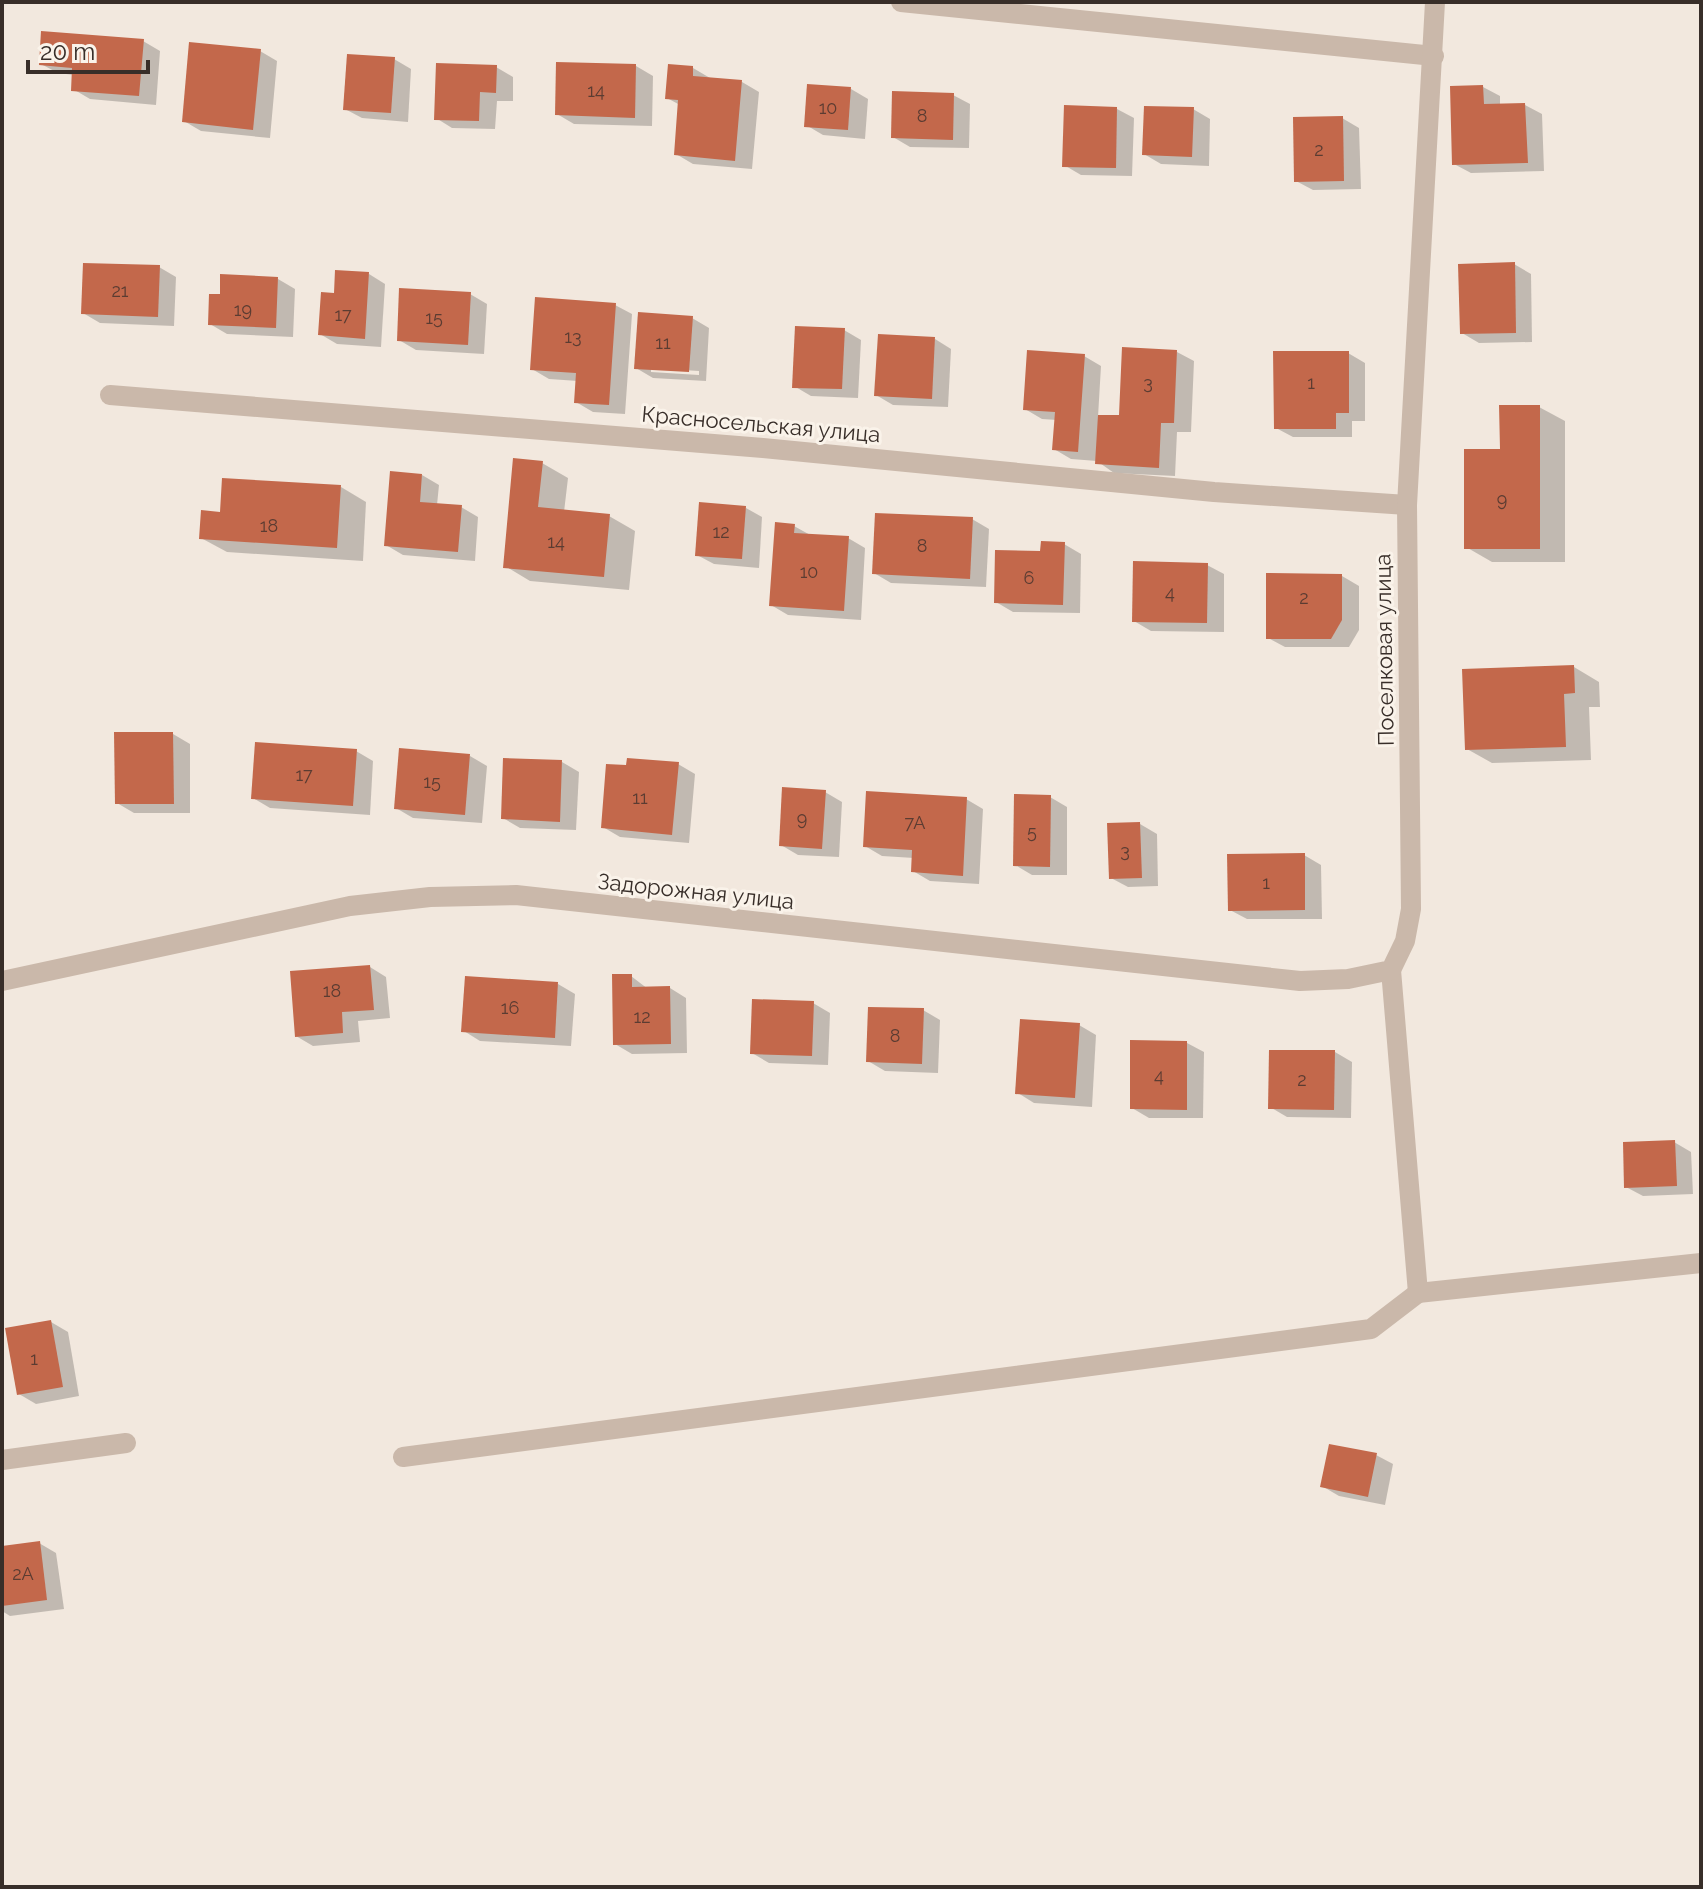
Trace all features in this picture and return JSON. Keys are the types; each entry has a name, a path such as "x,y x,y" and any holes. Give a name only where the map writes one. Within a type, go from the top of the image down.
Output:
{"street":[{"path":"901,2 1434,56"},
{"name":"Поселковая улица","path":"1418,1293 1391,970 1405,941 1411,909 1407,505 1435,2"},
{"name":"Красносельская улица","path":"110,395 763,448 1214,492 1407,505"},
{"name":"Задорожная улица","path":"2,981 350,906 430,897 516,895 1300,981 1348,979 1391,970"},
{"path":"403,1457 1371,1329 1418,1293 1701,1263"},
{"path":"2,1460 126,1443"}],"building":[{"path":"41,31 144,39 139,96 71,91 72,68 39,65"},
{"path":"189,42 261,49 253,130 182,122"},
{"path":"347,54 395,57 391,113 343,110"},
{"path":"556,62 636,64 635,118 555,115"},
{"path":"436,63 497,65 496,93 480,92 479,121 434,120"},
{"path":"668,64 693,66 693,76 742,80 735,161 674,155 678,100 665,99"},
{"path":"807,84 851,87 848,130 804,127"},
{"path":"1483,85 1484,104 1525,103 1528,163 1452,165 1450,86"},
{"path":"892,91 954,93 953,140 891,138"},
{"path":"1064,105 1117,107 1116,168 1062,167"},
{"path":"1144,106 1194,107 1192,157 1142,155"},
{"path":"1343,116 1344,181 1294,182 1293,117"},
{"path":"1515,262 1516,333 1460,334 1458,264"},
{"path":"83,263 160,265 158,317 81,314"},
{"path":"335,270 369,272 365,339 318,335 321,292 334,293"},
{"path":"220,274 278,277 276,328 208,325 209,294 220,294"},
{"path":"399,288 471,292 468,345 397,341"},
{"path":"535,297 616,303 609,405 574,403 576,373 530,370"},
{"path":"638,312 693,316 689,372 634,369"},
{"path":"795,326 845,328 842,389 792,388"},
{"path":"878,334 935,337 932,399 874,396"},
{"path":"1122,347 1177,350 1174,423 1161,423 1159,468 1095,464 1098,415 1119,415"},
{"path":"1027,350 1085,354 1078,452 1052,450 1055,412 1023,410"},
{"path":"1273,351 1349,351 1349,413 1336,413 1336,429 1274,429"},
{"path":"1499,405 1540,405 1540,549 1464,549 1464,449 1500,449"},
{"path":"513,458 543,461 538,507 610,514 604,577 503,568"},
{"path":"390,471 422,474 420,502 462,505 458,552 384,546"},
{"path":"222,478 341,485 337,548 199,539 201,510 220,512"},
{"path":"699,502 746,506 742,559 695,556"},
{"path":"875,513 973,517 970,579 872,574"},
{"path":"775,522 795,524 794,533 849,536 844,611 769,606"},
{"path":"1041,541 1065,542 1063,605 994,603 995,550 1040,551"},
{"path":"1133,561 1208,563 1207,623 1132,622"},
{"path":"1266,573 1342,574 1342,620 1331,639 1266,639"},
{"path":"1574,665 1575,693 1564,694 1566,747 1465,750 1462,669"},
{"path":"114,732 173,732 174,804 115,804"},
{"path":"255,742 357,749 353,806 251,799"},
{"path":"399,748 470,754 465,815 394,809"},
{"path":"503,758 562,760 560,822 501,819"},
{"path":"627,758 679,762 672,835 601,828 606,764 626,765"},
{"path":"782,787 826,790 822,849 779,846"},
{"path":"866,791 967,797 963,876 911,872 912,850 863,847"},
{"path":"1014,794 1051,795 1050,867 1013,866"},
{"path":"1140,822 1142,878 1109,879 1107,823"},
{"path":"1305,853 1305,910 1228,911 1227,854"},
{"path":"370,965 374,1010 342,1012 343,1033 295,1037 290,971"},
{"path":"612,974 632,974 632,987 670,986 671,1044 613,1045"},
{"path":"465,976 558,982 555,1038 461,1032"},
{"path":"752,999 814,1001 812,1056 750,1054"},
{"path":"868,1007 924,1008 922,1064 866,1062"},
{"path":"1020,1019 1080,1023 1075,1098 1015,1094"},
{"path":"1130,1040 1187,1041 1187,1110 1130,1109"},
{"path":"1269,1050 1335,1050 1334,1110 1268,1109"},
{"path":"1675,1140 1677,1186 1624,1188 1623,1142"},
{"path":"51,1320 63,1387 17,1395 5,1328"},
{"path":"1329,1444 1377,1453 1368,1497 1320,1487"},
{"path":"40,1541 47,1600 2,1606 2,1546"}]}
